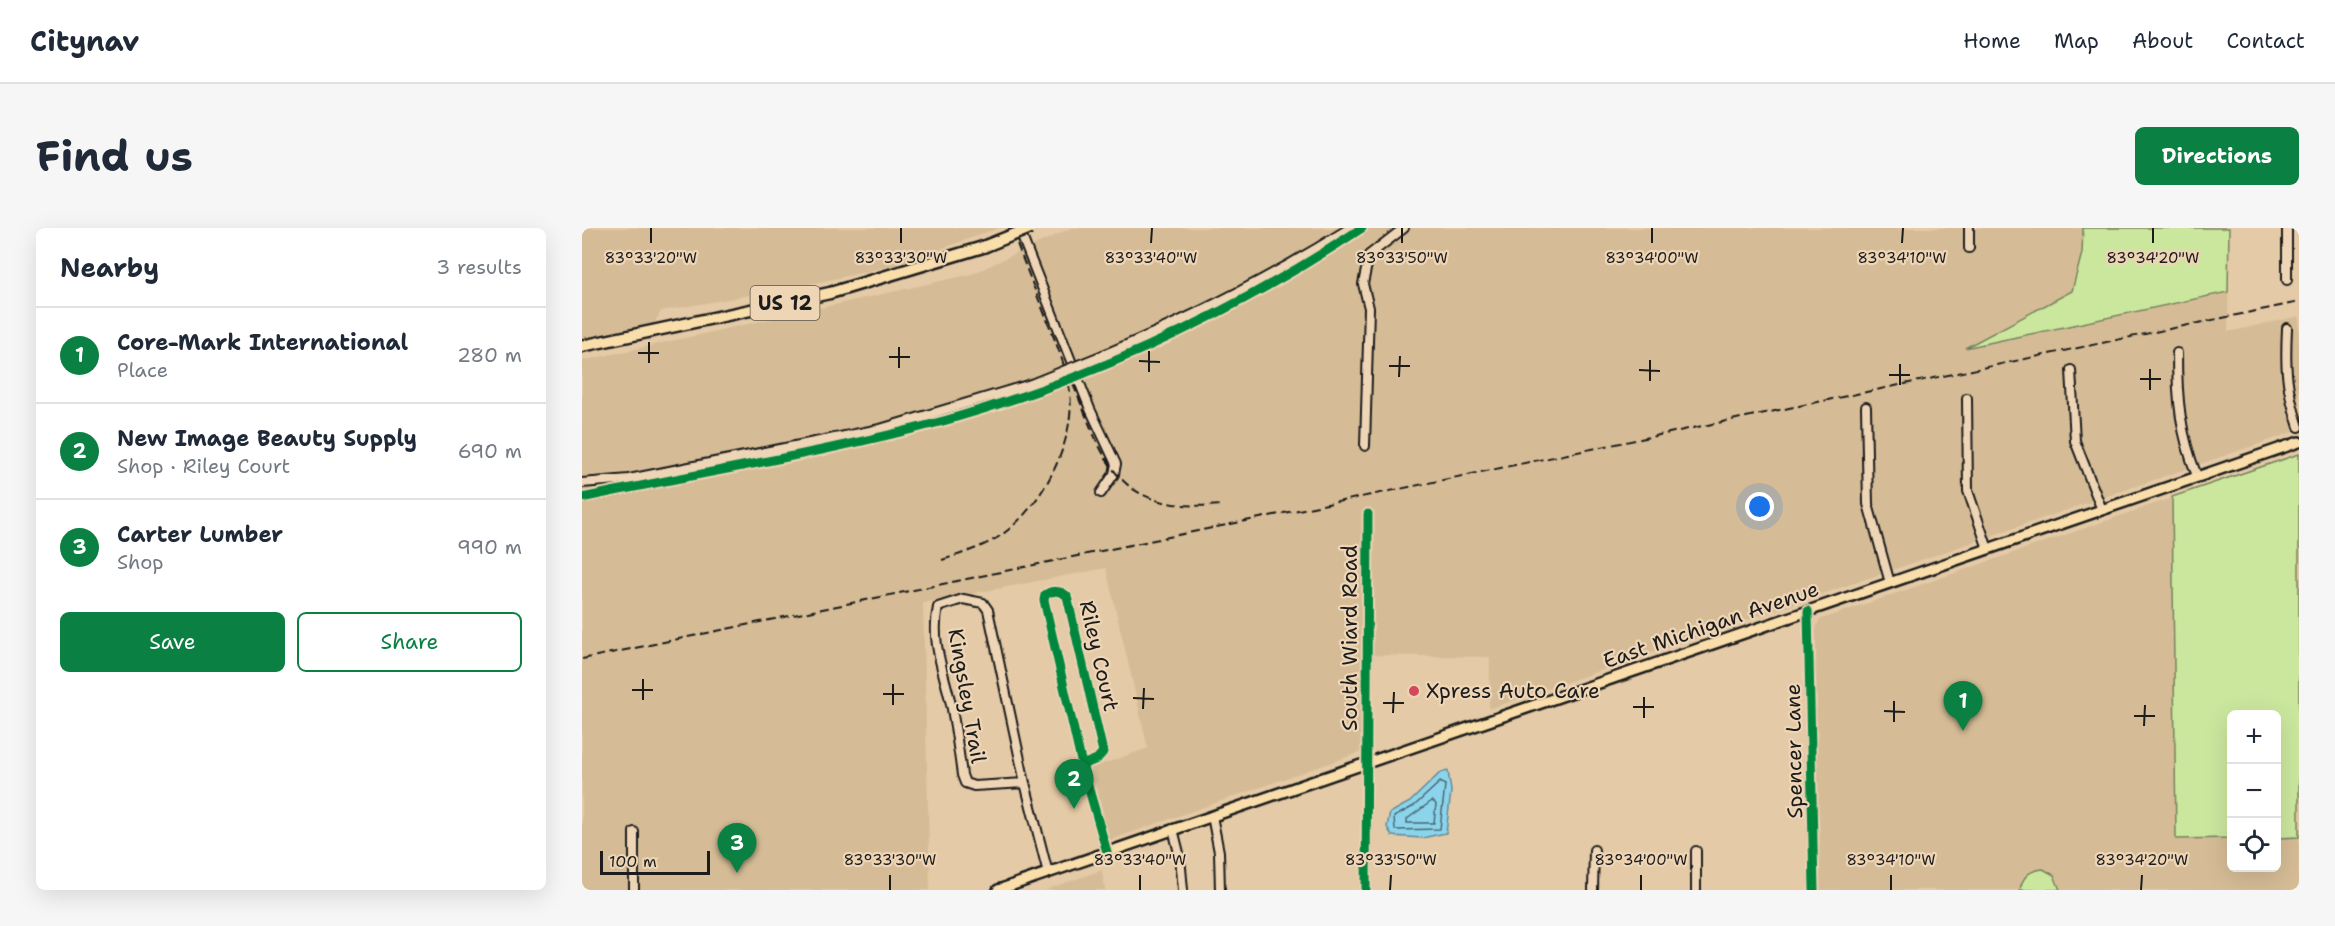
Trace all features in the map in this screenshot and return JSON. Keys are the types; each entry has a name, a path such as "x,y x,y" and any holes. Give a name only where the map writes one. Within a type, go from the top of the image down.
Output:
{"highway":[{"name":"US 12","path":"582,346 830,293 983,247 1030,228"}],"main road":[{"name":"East Michigan Avenue","path":"998,890 2299,442"}],"street":[{"path":"1018,228 1090,409 1116,464 1114,474 1101,492"},
{"path":"582,483 628,479 880,429 1032,388 1178,324 1242,292 1350,228"},
{"path":"582,498 876,438 948,419 1106,364 1252,294 1362,228"},
{"path":"1365,446 1369,308 1364,284 1370,255 1404,228"},
{"path":"1969,228 1969,248"},
{"path":"2287,228 2287,280"},
{"path":"2287,328 2285,374 2289,397 2299,427"},
{"path":"2177,353 2176,400 2182,432 2197,476"},
{"path":"2071,370 2075,441 2102,510"},
{"path":"1967,398 1968,491 1988,549"},
{"path":"1866,407 1868,504 1890,583"},
{"name":"South Wiard Road","path":"1366,890 1368,514"},
{"name":"Riley Court","path":"1082,765 1097,759 1103,752 1067,596 1064,593 1053,591 1045,596 1044,600 1082,765 1107,852"},
{"name":"Kingsley Trail","path":"1025,783 974,786 965,783 952,708 937,651 935,630 938,607 942,604 963,599 977,600 988,610 1047,873"},
{"name":"Spencer Lane","path":"1808,611 1814,890"},
{"path":"1212,816 1219,852 1220,890 1214,890"},
{"path":"1173,829 1180,857 1183,890"},
{"path":"634,832 634,890"},
{"path":"1593,890 1594,850"},
{"path":"1696,851 1696,890"}],"shaded area":[{"path":"582,228 999,228 896,265 811,284 661,311 654,324 582,339"},
{"path":"1071,228 2229,228 2228,332 2299,316 2299,430 1489,709 1490,657 1365,655 1361,752 1110,840 1092,768 1148,748 1106,568 923,603 930,890 582,890 582,361 972,274"},
{"path":"2299,454 2299,890 1818,890 1816,630 1819,620"},
{"path":"1102,870 1105,890 1045,890"}],"green space":[{"path":"2083,228 2229,228 2228,292 1965,348 2072,291 2082,253"},
{"path":"2299,454 2299,837 2281,838 2281,710 2227,710 2227,838 2176,839 2172,497"},
{"path":"2043,869 2054,875 2060,890 2020,890 2022,881 2027,875"}],"water":[{"path":"1448,771 1451,791 1446,833 1422,838 1392,836 1387,827 1390,813 1410,802 1440,773"}],"railway":[{"path":"942,560 984,545 1013,526 1041,493 1052,474 1067,433 1070,392 1066,374 1058,347 1011,228"},
{"path":"582,659 2299,302"},
{"path":"1073,384 1096,440 1108,462 1122,479 1139,492 1160,501 1188,505 1223,505"}],"cycle path":[{"path":"582,498 902,432 1002,403 1109,363 1214,315 1314,259 1362,228"},
{"path":"1366,890 1368,514"},
{"path":"1082,765 1097,759 1103,752 1067,596 1053,592 1045,595 1044,600 1082,765 1107,852"},
{"path":"1808,611 1814,890"}],"place":[{"name":"Xpress Auto Care","path":"1414,691"},
{"name":"Core-Mark International","path":"1963,731"},
{"name":"New Image Beauty Supply","path":"1074,809"},
{"name":"Carter Lumber","path":"737,873"}]}
